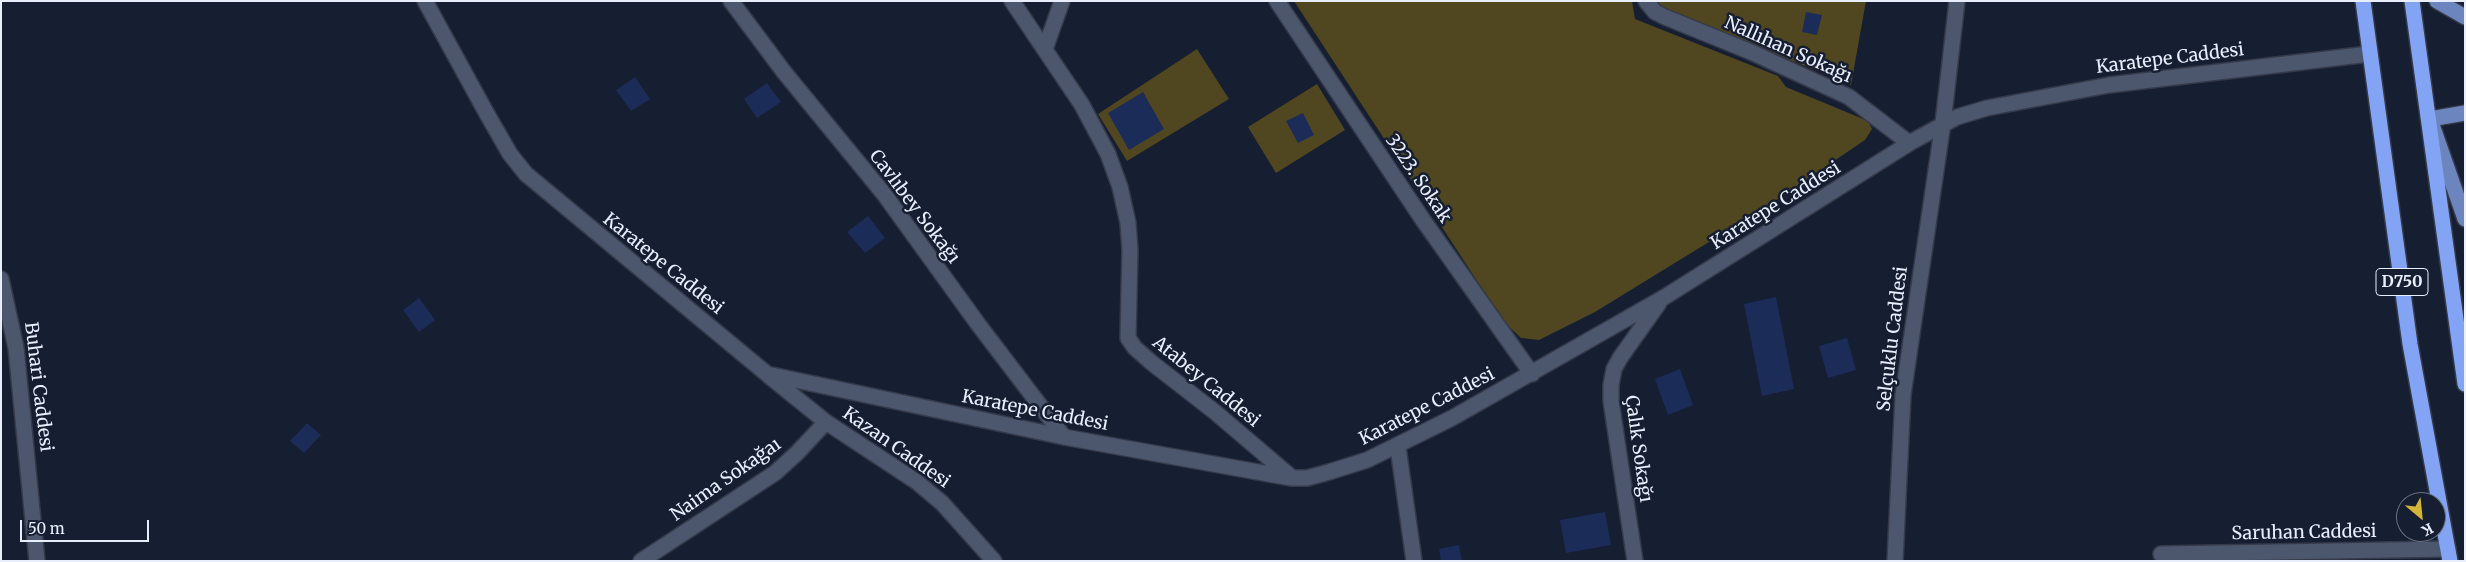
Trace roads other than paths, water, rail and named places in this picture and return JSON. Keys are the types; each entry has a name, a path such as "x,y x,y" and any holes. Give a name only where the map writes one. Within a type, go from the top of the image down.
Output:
{"highway":[{"name":"D750","path":"2363,1 2410,344 2449,555"},
{"name":"D750","path":"2412,1 2430,119 2465,384"}],"main road":[{"path":"2437,1 2465,17"},
{"path":"2465,113 2430,119 2465,219"}],"street":[{"name":"Karatepe Caddesi","path":"425,1 510,154 526,174 767,374 1064,437 1291,478 1307,478 1329,472 1398,446 1532,374 1663,298 1943,123 1987,108 2109,85 2369,54"},
{"name":"Cavlıbey Sokağı","path":"731,1 784,72 884,194 978,324 1064,437"},
{"name":"Atabey Caddesi","path":"1012,1 1095,128 1120,187 1128,223 1130,250 1128,338 1141,353 1291,478"},
{"path":"1045,49 1062,1"},
{"name":"3223. Sokak","path":"1277,1 1423,220 1532,374"},
{"name":"Nallıhan Sokağı","path":"1646,1 1655,12 1751,52 1849,97 1909,143"},
{"name":"Selçuklu Caddesi","path":"1895,561 1903,395 1943,123 1957,1"},
{"name":"Buhari Caddesi","path":"1,280 16,348 37,561"},
{"name":"Çalık Sokağı","path":"1635,561 1611,401 1611,385 1614,370 1620,358 1663,298"},
{"name":"Kazan Caddesi","path":"767,374 826,422 917,482 942,502 988,559"},
{"name":"Naima Sokağaı","path":"641,561 775,473 826,422"},
{"path":"1398,446 1414,561"},
{"name":"Saruhan Caddesi","path":"2161,554 2176,557 2449,555"}]}
